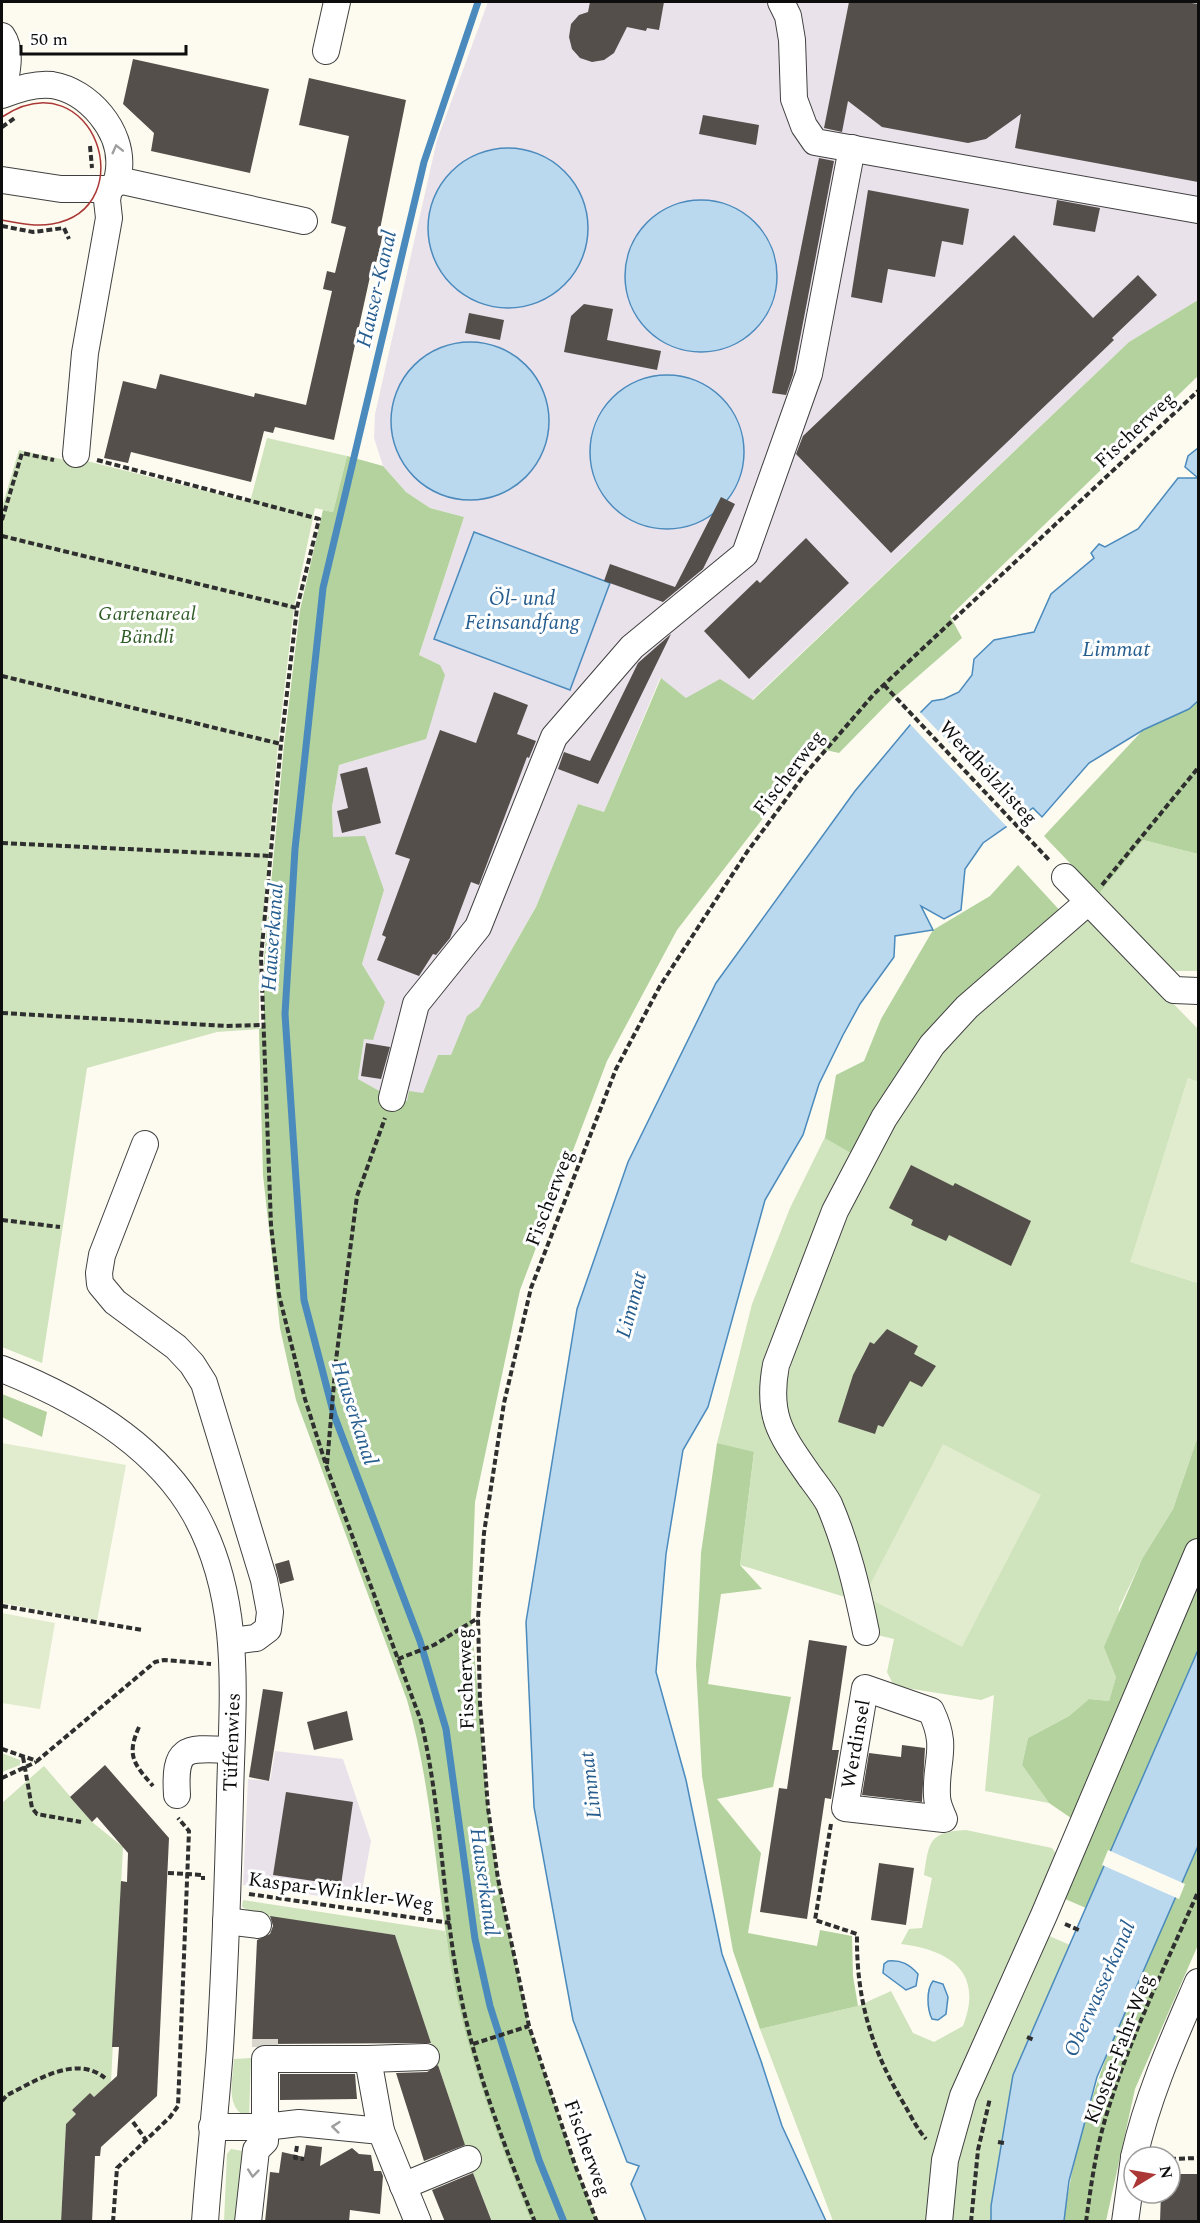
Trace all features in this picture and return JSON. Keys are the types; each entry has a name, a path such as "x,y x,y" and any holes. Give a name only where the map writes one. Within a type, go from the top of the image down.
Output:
{"street":[{"path":"326,51 337,2"},
{"path":"781,2 792,40 794,99 804,126 815,142 1198,210"},
{"path":"2,36 6,42 7,59 2,90"},
{"path":"2,95 21,87 51,85 79,94 96,109 115,140 120,160 107,200 109,218 85,353 76,454"},
{"path":"392,1098 416,1004 478,927 554,737 632,647 745,554 809,374 852,148"},
{"path":"2,180 61,189 113,185 304,221"},
{"path":"1065,877 1174,990 1198,991"},
{"path":"866,1632 849,1560 827,1501 795,1455 773,1408 772,1388 776,1365 835,1211 884,1118 932,1045 967,1008 1088,902"},
{"path":"145,1144 102,1256 99,1278 102,1288 110,1298 161,1334 186,1355 204,1383 212,1403 236,1492 264,1580 270,1612 268,1629 262,1634 256,1638 232,1641"},
{"name":"Tüffenwies","path":"2,1369 44,1386 90,1413 132,1442 167,1474 195,1514 215,1558 230,1612 234,1670 228,1891 220,2049 205,2222"},
{"path":"939,2222 945,2160 963,2096 1054,1919 1198,1552"},
{"name":"Werdinsel","path":"865,1688 931,1712 940,1731 942,1750 936,1798 944,1819 845,1808 865,1688"},
{"path":"171,1802 175,1768 180,1758 195,1749 231,1750"},
{"path":"226,1922 258,1925"},
{"path":"1137,2145 1143,2117 1157,2077 1198,1982"},
{"path":"248,2222 256,2150 265,2141 265,2053 368,2059 426,2057"},
{"path":"368,2059 381,2131 418,2222"},
{"path":"212,2127 265,2127 299,2123 381,2131"},
{"path":"403,2186 468,2159"},
{"path":"1125,2222 1127,2205"}],"path":[{"path":"2,127 24,114"},
{"path":"88,140 92,168"},
{"path":"2,226 33,232 64,228 69,239"},
{"name":"Fischerweg","path":"597,2222 575,2165 529,2026 498,1879 488,1808 480,1703 478,1618 484,1533 504,1403 531,1288 616,1069 660,986 747,852 804,775 884,685 1198,391"},
{"path":"2,520 22,453 59,461 68,454 76,454 319,519 297,608 281,744 261,957 267,1156 279,1295 305,1399 327,1468 421,1721 430,1760 460,1992 495,2116 535,2222"},
{"path":"2,537 297,608"},
{"path":"2,676 281,744"},
{"name":"Werdhölzlisteg","path":"884,685 1065,877"},
{"path":"1088,902 1198,768"},
{"path":"2,843 271,856"},
{"path":"2,1013 226,1026 262,1025"},
{"path":"327,1468 336,1360 357,1196 392,1098"},
{"path":"2,1220 60,1227"},
{"path":"2,1606 142,1630"},
{"path":"398,1659 434,1645 478,1618"},
{"path":"2,1778 37,1761 155,1662 164,1660 220,1664"},
{"path":"113,2222 117,2168 170,2117 178,2106 189,1831 171,1802 132,1759 133,1740 139,1726"},
{"path":"2,1749 37,1761"},
{"path":"23,1757 32,1808 37,1814 81,1822"},
{"path":"845,1808 830,1825 814,1920 856,1934 856,1972 866,2023 889,2079 921,2133 945,2160"},
{"path":"168,1873 203,1875"},
{"name":"Kaspar-Winkler-Weg","path":"228,1891 450,1923"},
{"name":"Kloster-Fahr-Weg","path":"1086,2222 1092,2176 1107,2113 1134,2042 1198,1892"},
{"path":"1054,1919 1081,1931"},
{"path":"1054,1919 1060,1935"},
{"path":"473,2044 529,2026"},
{"path":"1028,2037 1034,2040"},
{"path":"2,2101 7,2095 58,2070 87,2069 105,2078"},
{"path":"971,2222 978,2150 992,2091"},
{"path":"133,2122 146,2140"},
{"path":"998,2142 1004,2143"},
{"path":"1182,2159 1198,2158"}],"shaded area":[{"path":"488,2 1198,2 1198,300 1129,342 752,700 686,698 660,678 604,812 578,804 536,907 479,1007 467,1017 451,1056 438,1055 423,1094 407,1101 392,1098 358,1079 364,1039 385,1003 362,964 384,890 333,837 332,807 339,765 425,739 440,665 419,655 464,517 430,508 406,492 383,466 374,438 375,414 437,140"},
{"path":"275,1751 343,1759 371,1841 360,1902 243,1885 248,1779 270,1781"}],"green space":[{"path":"1198,300 1198,376 950,616 962,638 892,699 839,753 817,748 677,930 607,1061 520,1290 475,1502 471,1617 488,1808 498,1879 529,2026 575,2165 597,2221 531,2221 488,2106 469,2047 449,1951 423,1771 407,1700 296,1400 280,1328 263,1175 259,1029 264,1025 264,959 284,745 300,610 323,510 333,512 347,456 383,466 406,492 430,508 464,517 419,655 440,665 445,675 426,739 339,765 332,807 333,837 365,836 384,890 362,964 385,1002 373,1040 364,1039 358,1079 392,1098 407,1101 409,1091 423,1093 438,1055 451,1055 467,1016 479,1007 536,907 578,804 604,812 661,678 686,698 720,679 753,700 1129,342"},
{"name":"Gartenareal Bändli","path":"267,438 347,456 333,512 315,508 294,607 278,743 259,966 259,1029 217,1032 87,1068 42,1363 2,1347 2,507 19,450 65,460 67,456 250,502"},
{"path":"1198,701 1198,854 1143,840 1097,896 1089,883 1044,836 1143,730 1189,709"},
{"path":"1143,840 1198,854 1198,971 1173,971 1097,896"},
{"path":"1018,865 1064,915 935,1032 856,1156 825,1138 836,1075 864,1061 881,1019 933,930 990,896"},
{"path":"1089,917 1198,1029 1198,1082 1188,1078 1131,1262 1198,1283 1198,1436 1173,1509 1142,1559 1119,1608 1116,1677 1109,1701 1089,1699 1069,1716 1028,1738 1022,1765 1049,1803 985,1791 994,1695 981,1700 894,1686 887,1672 894,1639 877,1635 865,1593 779,1412 806,1306 885,1138 949,1032"},
{"path":"1188,1078 1198,1082 1198,1283 1130,1262"},
{"path":"825,1137 856,1156 771,1365 813,1488 855,1600 740,1565 754,1453 717,1443 752,1304 790,1208"},
{"path":"2,1394 47,1412 42,1437 2,1417"},
{"path":"1198,1436 1198,1650 1086,1908 1065,1899 1090,1831 1049,1803 1022,1765 1028,1738 1069,1716 1089,1699 1109,1701 1116,1677 1104,1647 1142,1559 1173,1509"},
{"path":"2,1443 126,1465 97,1621 2,1603"},
{"path":"717,1443 754,1452 740,1565 762,1589 721,1594 708,1684 791,1697 773,1787 717,1799 761,1853 748,1933 817,1946 820,1930 852,1936 853,1976 858,2006 760,2029 733,1951 702,1776 696,1665 701,1553"},
{"path":"943,1444 1041,1495 962,1647 864,1596"},
{"path":"2,1613 55,1623 40,1709 2,1703"},
{"path":"2,1753 20,1760 20,1765 2,1772"},
{"path":"44,1766 92,1822 123,1847 111,2082 94,2097 90,2094 72,2110 76,2114 66,2124 61,2221 2,2221 2,1803"},
{"path":"966,1830 1052,1848 1057,1855 1031,1928 1070,1945 1013,2075 991,2206 991,2221 833,2221 760,2029 858,2006 891,1991 913,2033 934,2042 963,2026 969,1991 966,1978 958,1967 948,1958 934,1952 901,1944 909,1929 922,1928 932,1878 924,1875 927,1854 933,1840 945,1833"},
{"path":"1198,1846 1198,1945 1135,2089 1106,2221 1064,2222 1072,2172 1084,2124 1099,2076 1137,1983"},
{"path":"243,1900 445,1931 470,2042 504,2150 531,2221 492,2221 473,2173 468,2174 466,2170 481,2164 479,2154 466,2149 395,1935 258,1915 242,1907"},
{"path":"251,2058 249,2118 236,2108 232,2085 234,2059"},
{"path":"231,2149 243,2151 236,2221 224,2222 227,2154"}],"water":[{"path":"508,148 538,154 564,172 582,198 588,228 582,258 564,284 538,302 508,308 478,302 452,284 434,258 428,228 434,198 452,172 478,154"},
{"path":"701,200 716,201 730,206 755,222 771,247 776,261 776,291 771,305 755,330 730,346 716,351 701,352 686,351 672,346 647,330 631,305 626,291 625,276 626,261 631,247 647,222 672,206 686,201"},
{"path":"470,342 485,343 500,348 514,355 526,365 536,377 543,391 548,406 548,436 543,451 536,465 526,477 514,487 500,494 485,499 470,500 455,499 440,494 426,487 414,477 404,465 397,451 392,436 391,421 392,406 397,391 404,377 414,365 426,355 440,348 455,343"},
{"path":"667,375 696,381 710,388 721,398 731,409 738,423 744,452 738,481 731,495 721,506 710,516 696,523 667,529 638,523 624,516 613,506 603,495 596,481 590,452 596,423 603,409 613,398 624,388 638,381"},
{"path":"1198,448 1198,478 1185,467 1188,456"},
{"name":"Limmat","path":"1178,478 1198,478 1198,701 1189,709 1143,730 1089,763 1042,817 1033,808 983,843 965,869 961,910 944,919 921,906 933,930 895,936 894,957 860,1004 843,1035 819,1084 803,1135 765,1200 708,1407 683,1450 666,1554 656,1672 686,1780 722,1954 782,2126 826,2221 646,2221 631,2184 639,2166 627,2162 573,2020 534,1807 526,1622 577,1309 628,1162 716,983 855,791 932,701 944,699 959,692 972,675 974,659 994,640 1034,632 1051,594 1094,558 1091,553 1099,544 1105,547 1138,529"},
{"name":"Öl- und Feinsandfang","path":"474,532 610,583 570,690 434,639"},
{"name":"Oberwasserkanal","path":"1198,1650 1198,1846 1097,2077 1069,2181 1064,2221 991,2222 991,2206 1013,2075"},
{"path":"888,1961 905,1963 918,1974 916,1986 906,1990 883,1973 884,1964"},
{"path":"933,1981 943,1984 948,1997 946,2014 938,2020 932,2019 928,2005 929,1989"}],"pier":[{"path":"918,710 1022,819 1008,828 908,722"},
{"path":"1108,1850 1185,1884 1179,1899 1102,1865"}],"building":[{"path":"590,2 664,2 659,30 647,28 646,31 627,27 614,53 604,60 592,62 580,58 572,49 569,37 571,24 579,15 588,12"},
{"path":"849,2 1185,2 1198,4 1198,182 1015,148 1021,114 986,139 968,143 882,127 848,101 842,132 824,128"},
{"path":"133,59 269,89 250,173 151,151 154,133 123,104"},
{"path":"309,78 406,100 379,234 383,234 376,264 373,263 334,440 275,427 273,433 264,431 251,482 131,452 128,463 104,458 123,381 156,389 160,374 254,397 255,393 306,405 332,291 323,289 327,271 335,273 346,227 331,223 349,136 299,125"},
{"path":"703,115 759,125 756,145 699,134"},
{"path":"819,158 834,161 793,375 786,395 772,393"},
{"path":"868,190 969,209 963,245 942,241 935,277 888,269 882,303 851,297"},
{"path":"1057,200 1100,208 1095,232 1053,225"},
{"path":"1014,235 1093,318 1138,275 1157,295 1112,338 1114,340 891,553 796,454 803,436"},
{"path":"584,304 613,309 607,340 661,351 657,370 564,352 571,316"},
{"path":"469,313 504,320 500,340 465,333"},
{"path":"721,497 735,504 703,569 663,602 604,581 610,564 675,587"},
{"path":"806,538 849,583 749,679 704,631 757,580 760,583"},
{"path":"671,634 598,784 558,769 564,752 590,761 638,663"},
{"path":"494,692 528,705 517,734 536,741 529,758 527,757 479,885 471,882 450,938 436,955 433,954 419,976 377,960 386,937 382,935 410,859 395,854 440,730 476,743"},
{"path":"367,767 381,823 342,833 337,811 348,808 340,774"},
{"path":"366,1043 390,1047 381,1079 361,1076"},
{"path":"911,1165 953,1186 955,1183 1031,1221 1011,1266 949,1235 946,1241 911,1225 913,1220 889,1208"},
{"path":"887,1329 918,1346 914,1354 936,1366 922,1387 910,1381 883,1427 878,1425 875,1434 838,1422 853,1375 870,1342 874,1344"},
{"path":"289,1560 294,1580 280,1584 275,1564"},
{"path":"809,1640 847,1646 832,1750 839,1750 831,1799 825,1798 807,1919 760,1912 779,1788 787,1789"},
{"path":"263,1689 283,1692 269,1781 249,1777"},
{"path":"347,1711 353,1740 314,1750 307,1722"},
{"path":"902,1745 925,1748 922,1802 862,1795 869,1753 901,1757"},
{"path":"105,1765 169,1838 157,2096 101,2147 100,2156 95,2156 92,2222 61,2222 66,2124 76,2114 72,2110 90,2093 94,2097 117,2076 119,2047 112,2047 121,1881 127,1882 128,1853 97,1817 92,1822 70,1797"},
{"path":"286,1792 353,1802 341,1885 273,1875"},
{"path":"879,1863 914,1868 906,1925 871,1920"},
{"path":"270,1916 395,1935 431,2043 265,2044 252,2047 257,1940 270,1934 273,1926"},
{"path":"438,2065 465,2145 424,2161 396,2073 427,2072"},
{"path":"280,2074 355,2074 357,2099 280,2100"},
{"path":"306,2145 322,2147 320,2166 352,2148 359,2154 371,2155 374,2171 381,2171 383,2176 380,2214 350,2210 349,2222 265,2222 270,2172 279,2173 282,2152 304,2157"},
{"path":"473,2173 492,2222 445,2222 432,2190"},
{"path":"1182,2174 1197,2174 1198,2222 1160,2222 1161,2205 1182,2205"}],"waterway":[{"name":"Hauserkanal","path":"478,2 424,162 323,588 295,849 285,1014 304,1300 334,1415 420,1641 446,1729 475,1939 490,2006 539,2160 564,2222"}],"tunnel":[{"path":"265,2039 265,2047"}],"tram line":[{"path":"2,117 34,104 62,106 83,120 96,142 101,167 96,192 80,212 46,225 2,220"}],"water label":[{"name":"Hauser-Kanal","path":"377,289"}]}
